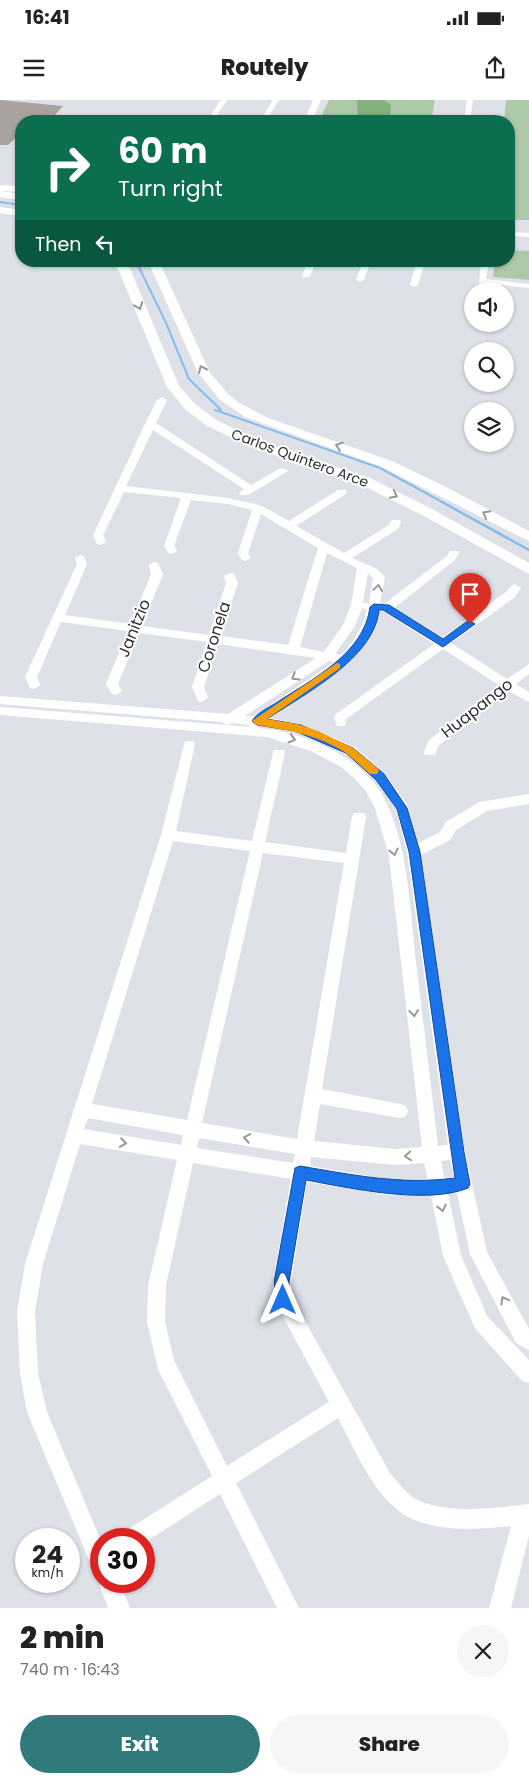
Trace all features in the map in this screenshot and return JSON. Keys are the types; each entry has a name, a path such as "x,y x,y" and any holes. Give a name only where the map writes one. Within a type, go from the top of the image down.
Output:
{"main road":[{"path":"0,194 15,196"},
{"path":"0,210 15,212"},
{"name":"Carlos Quintero Arce","path":"123,267 173,387 186,403 204,418 240,438 341,472 379,488 529,569"},
{"name":"Carlos Quintero Arce","path":"156,267 208,380 218,393 234,406 262,421 361,453 402,470 529,537"}],"street":[{"path":"215,115 224,100"},
{"path":"267,115 276,100"},
{"path":"302,115 308,100"},
{"path":"311,115 317,100"},
{"path":"468,115 470,100"},
{"path":"0,188 15,188"},
{"path":"515,234 529,235"},
{"path":"306,275 310,267"},
{"path":"360,280 365,267"},
{"path":"414,286 419,267"},
{"path":"484,267 482,281 529,286"},
{"path":"100,542 98,536 162,400"},
{"path":"150,424 251,489"},
{"path":"228,502 283,471"},
{"path":"120,488 228,502 258,508 344,558 373,571 379,577 380,607"},
{"path":"289,526 342,492"},
{"path":"172,551 169,546 187,497"},
{"path":"246,558 243,553 258,508"},
{"path":"344,558 394,527 396,522"},
{"path":"293,650 324,546"},
{"path":"252,726 345,660 364,638 380,607 451,558 454,553"},
{"path":"34,685 31,676 82,564 80,558"},
{"name":"Janitzio","path":"116,691 112,684 133,628 157,574 154,565"},
{"path":"0,711 226,723 327,657 349,626 357,606 363,568"},
{"name":"Coronela","path":"202,698 198,687 232,583 230,576"},
{"path":"341,723 340,718 443,644 510,594 515,588"},
{"path":"357,606 380,607 529,698"},
{"path":"56,618 293,650 345,660"},
{"name":"Huapango","path":"430,752 432,744 529,668"},
{"path":"0,700 252,726 297,728 350,750 380,777 402,808 414,852 457,1152 478,1254 524,1336 529,1341"},
{"path":"252,726 295,739 326,752 365,781 378,799 388,821 396,856 431,1154 452,1256 482,1322 529,1374"},
{"path":"90,1536 38,1412 28,1373 26,1312 34,1264 168,835 189,744"},
{"path":"279,753 259,847 192,1128 188,1154 157,1285 156,1322 165,1362 288,1608"},
{"path":"414,852 445,836 451,826 484,806 529,799"},
{"path":"359,817 282,1282 283,1300 383,1480 404,1504 428,1515 489,1519 526,1514 500,1608"},
{"path":"168,835 352,859"},
{"path":"313,1095 400,1111"},
{"path":"82,1110 304,1148 396,1157 457,1152"},
{"path":"74,1135 387,1187 437,1187 463,1184"},
{"path":"149,1528 341,1405"},
{"path":"113,1593 119,1608"}],"green space":[{"path":"329,100 435,100 432,115 322,115"},
{"path":"357,100 384,100 391,105 390,115 358,115"},
{"path":"506,100 529,100 529,220 515,220 515,115 505,115"},
{"path":"515,250 529,251 529,280 493,277 494,267 515,267"}],"building":[{"path":"0,100 63,106 55,115 15,115 15,139 8,145 0,145"}],"waterway":[{"path":"0,202 15,204"},
{"path":"139,267 166,323 189,379 221,410"},
{"path":"215,410 380,468 444,503"},
{"path":"442,502 529,550"}],"slow traffic":[{"path":"337,666 257,721 314,733 350,750 373,771"}],"route":[{"path":"283,1300 282,1282 300,1173 387,1187 437,1187 463,1184 414,852 402,808 380,777 350,750 314,733 257,721 324,676 356,650 373,619 374,607 386,608 443,644 470,624"}]}
